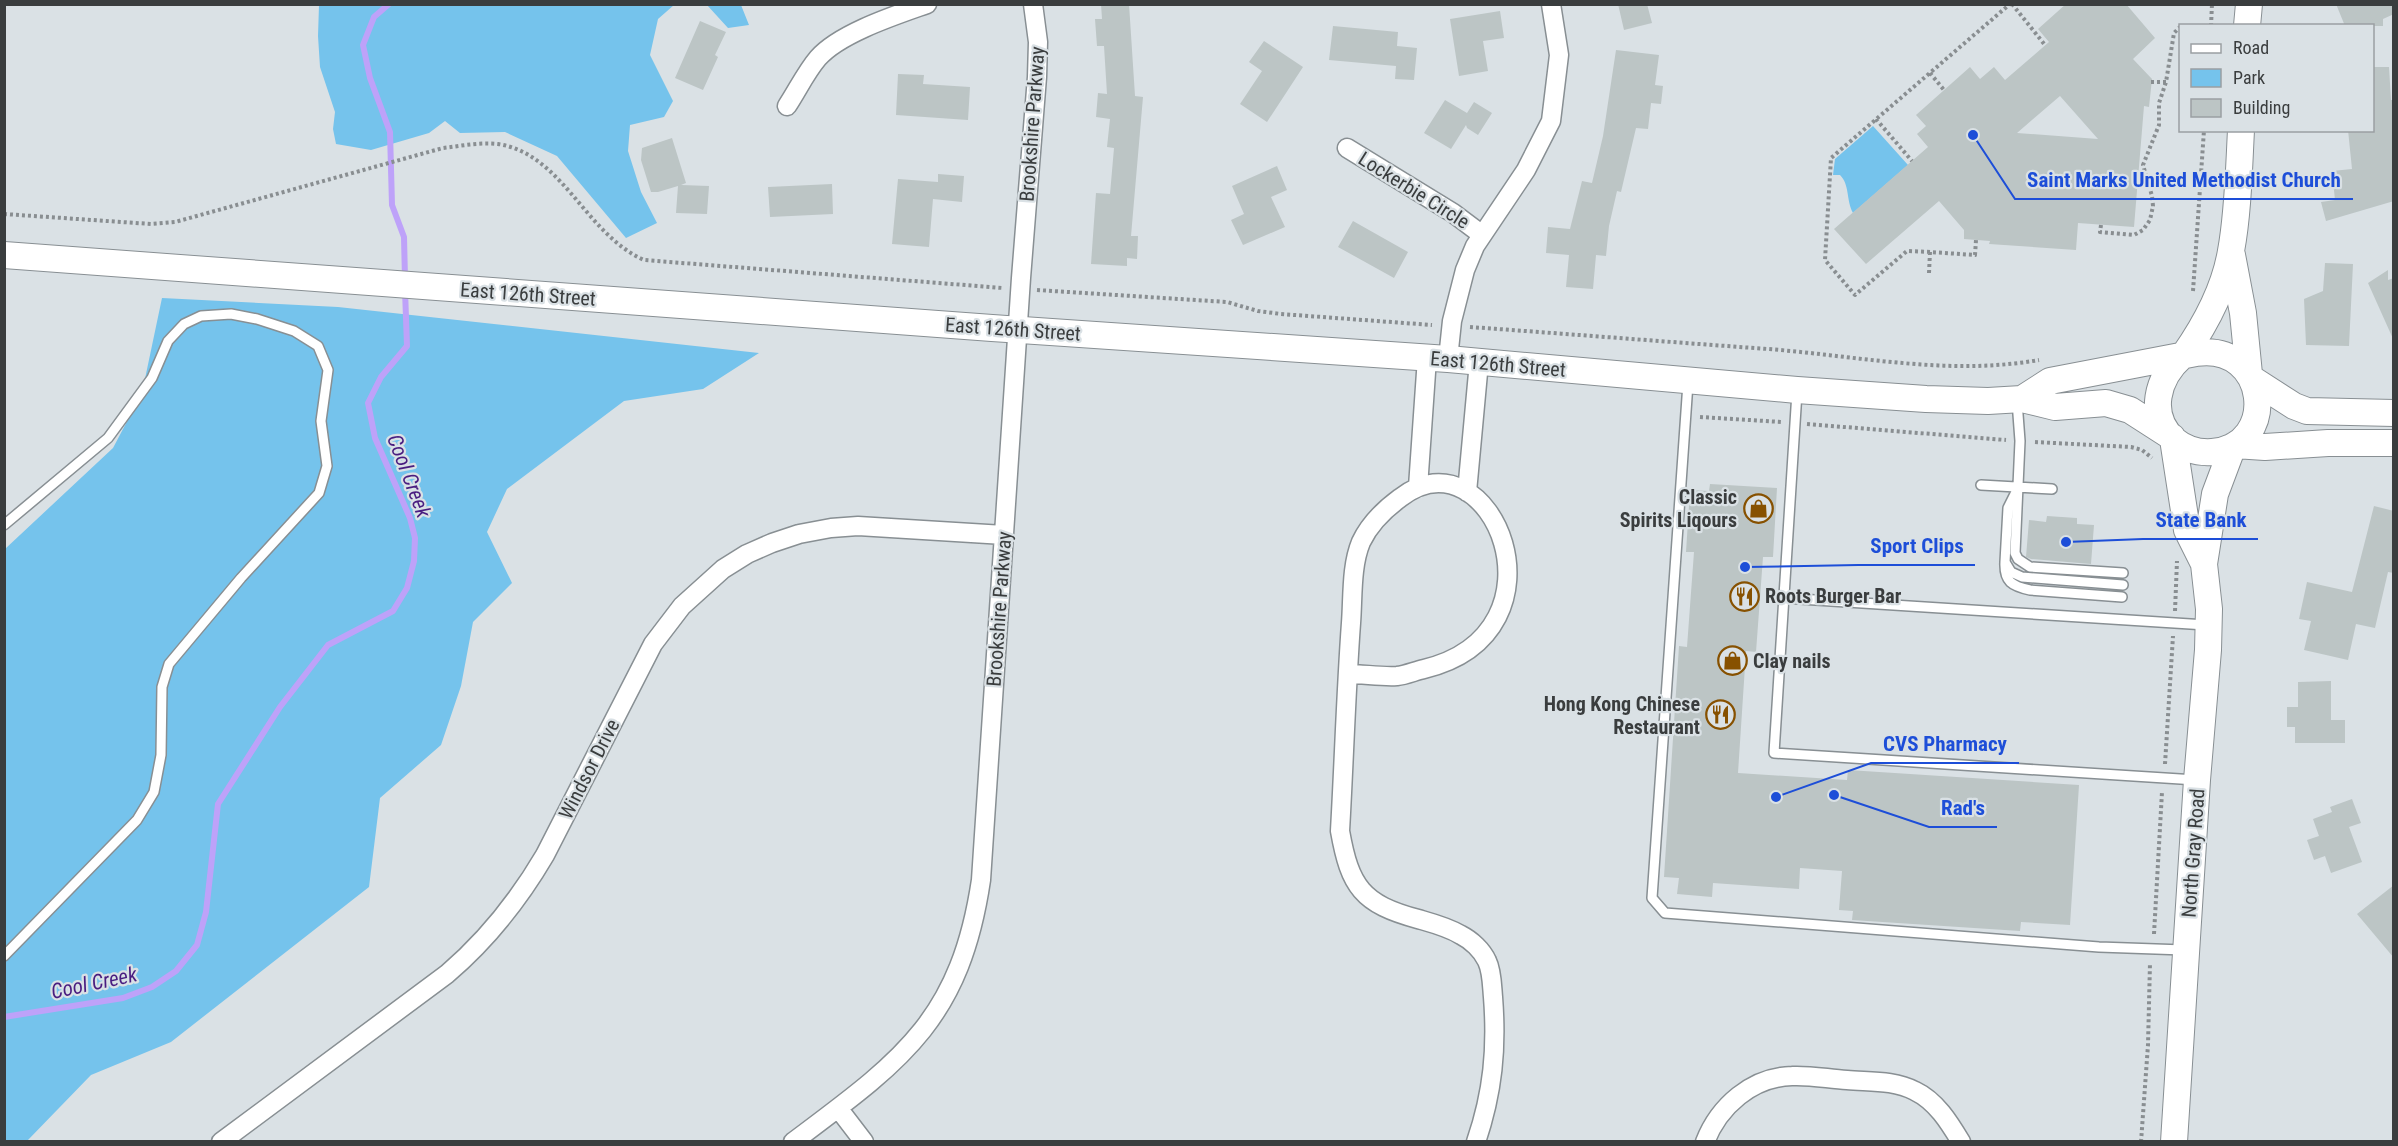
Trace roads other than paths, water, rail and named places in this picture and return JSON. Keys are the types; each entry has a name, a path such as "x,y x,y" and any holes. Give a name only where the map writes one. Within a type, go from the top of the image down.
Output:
{"street":[{"path":"787,106 819,57 852,33 927,4"},
{"name":"Brookshire Parkway","path":"793,1142 874,1081 917,1039 939,1009 956,976 969,941 981,879 1020,289 1037,77 1038,42 1033,4"},
{"path":"1418,487 1438,358 1451,326 1465,270 1481,234 1526,170 1551,121 1559,55 1551,4"},
{"path":"2247,24 2249,4"},
{"path":"2231,252 2243,313 2251,376 2258,397 2256,416 2247,433 2234,445 2216,452 2198,451 2189,449 2173,438 2161,422 2158,412 2158,391 2172,364 2183,356 2204,325 2212,309 2231,252 2241,132"},
{"name":"Lockerbie Circle","path":"1347,148 1453,213 1481,234"},
{"name":"East 126th Street","path":"4,255 1018,330 1438,358 1797,390 1926,399 2019,399 2055,407 2095,403 2130,410 2173,438"},
{"path":"2019,399 2050,381 2207,351 2236,360 2251,376 2294,406 2307,411 2394,413"},
{"path":"1467,492 1479,362"},
{"name":"North Gray Road","path":"2173,438 2187,530 2204,564"},
{"path":"2234,445 2265,447 2328,443 2394,443"},
{"name":"North Gray Road","path":"2174,1142 2209,626 2204,564 2215,494 2234,445"},
{"path":"1348,674 1397,676 1441,665 1464,654 1483,637 1502,611 1507,589 1508,564 1505,544 1493,519 1479,500 1461,488 1442,482 1428,483 1410,490 1381,515 1361,542 1355,570 1348,674 1340,831 1345,856 1355,881 1370,900 1390,912 1460,934 1474,944 1487,961 1491,982 1495,1049 1492,1079 1476,1142"},
{"name":"Windsor Drive","path":"221,1142 447,974 473,953 492,932 525,889 545,855 654,644 682,606 723,569 747,554 772,543 799,534 831,528 858,526 1004,535"},
{"path":"1705,1142 1712,1124 1736,1098 1759,1082 1791,1076 1895,1083 1917,1092 1946,1117 1960,1142"},
{"path":"838,1108 864,1142"}],"lane":[{"path":"4,525 108,438 152,378 168,341 184,324 201,316 231,314 257,318 294,331 318,346 328,369 321,421 327,466 319,493 241,578 169,664 162,687 160,755 154,792 136,820 4,956"},
{"path":"1689,380 1652,898 1665,913 2152,950 2186,950"},
{"path":"1797,390 1774,753 2198,780"},
{"path":"2019,399 2020,441 2015,553 2022,564 2030,567 2124,573"},
{"path":"1982,485 2052,489"},
{"path":"2018,487 2008,508 2004,574 2010,582 2030,591 2122,597"},
{"path":"2005,562 2011,572 2022,577 2123,585"},
{"path":"1784,598 2209,626"}],"waterway":[{"name":"Cool Creek","path":"389,4 374,17 363,45 370,78 390,132 392,205 404,237 405,279"},
{"name":"Cool Creek","path":"4,1017 123,998 152,987 176,971 197,945 206,912 218,804 280,707 328,645 393,611 407,588 414,561 415,538 410,518 375,438 368,403 381,377 407,346 405,290"}],"place":[{"name":"Saint Marks United Methodist Church","path":"1973,135"},
{"name":"Classic Spirits Liqours","path":"1758,509"},
{"name":"State Bank","path":"2066,542"},
{"name":"Sport Clips","path":"1745,567"},
{"name":"Roots Burger Bar","path":"1744,596"},
{"name":"Clay nails","path":"1732,661"},
{"name":"Hong Kong Chinese Restaurant","path":"1721,715"},
{"name":"Rad's","path":"1834,795"},
{"name":"CVS Pharmacy","path":"1776,797"}]}
